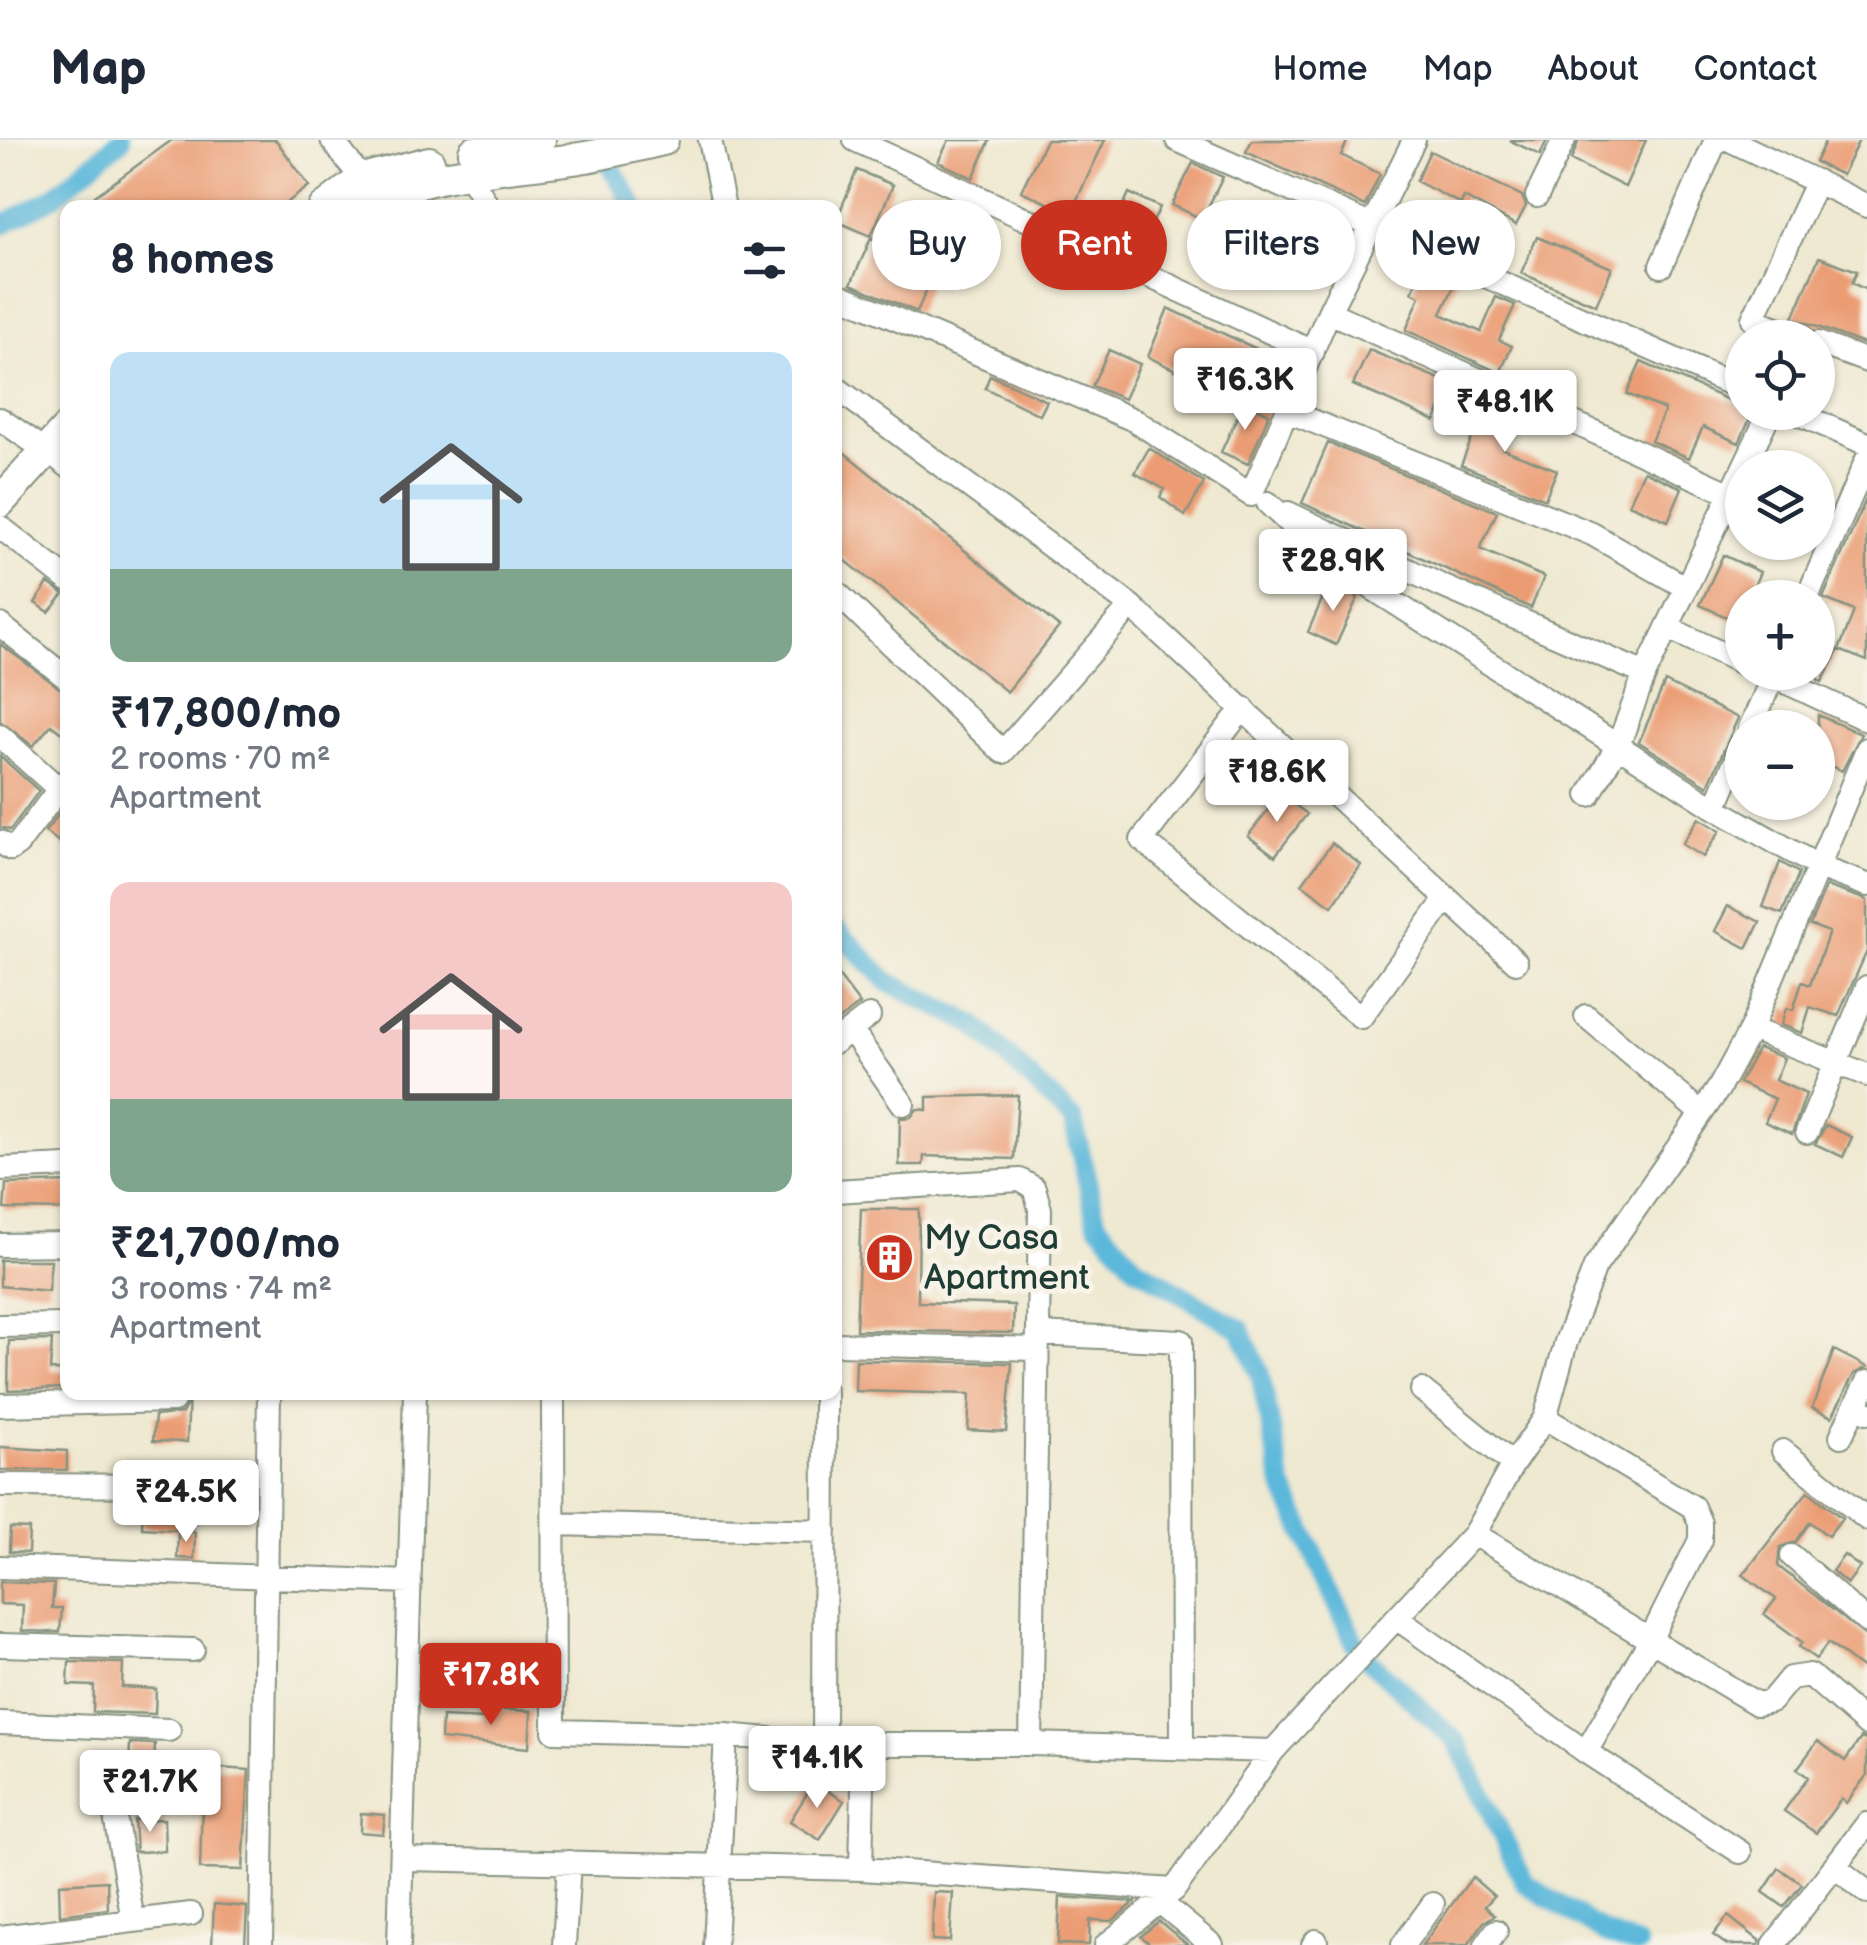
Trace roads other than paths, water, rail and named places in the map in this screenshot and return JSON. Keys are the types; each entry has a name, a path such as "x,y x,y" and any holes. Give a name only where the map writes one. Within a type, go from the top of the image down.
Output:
{"main road":[{"path":"360,193 529,146 584,157 654,142"},
{"path":"360,193 376,198 468,173 529,146"},
{"path":"0,511 60,456"}],"street":[{"path":"332,140 360,193"},
{"path":"710,140 722,200"},
{"path":"855,140 1313,352"},
{"path":"1176,140 1725,381"},
{"path":"1260,499 1329,312 1414,140"},
{"path":"1537,196 1564,140"},
{"path":"1660,266 1716,140"},
{"path":"1730,140 1867,206"},
{"path":"468,173 483,200"},
{"path":"1756,320 1817,181"},
{"path":"842,296 1134,420 1260,499 1442,586 1645,674"},
{"path":"1329,312 1725,491"},
{"path":"1835,349 1867,361"},
{"path":"842,393 1132,606 1516,962"},
{"path":"1290,412 1592,534 1685,587"},
{"path":"0,419 60,456"},
{"path":"1835,430 1867,444"},
{"path":"1815,580 1867,459"},
{"path":"1260,499 1328,560 1715,808 1821,868 1867,885"},
{"path":"1589,796 1619,743 1645,674 1725,502"},
{"path":"0,511 60,572"},
{"path":"842,598 1002,752 1132,606"},
{"path":"0,625 60,673"},
{"path":"1668,628 1725,654"},
{"path":"1804,690 1867,720"},
{"path":"1243,708 1142,840 1361,1017 1446,899"},
{"path":"0,736 60,784"},
{"path":"1106,1945 1167,1896 1274,1751 1474,1534 1513,1464 1546,1418 1566,1342 1595,1267 1719,1088 1751,1029 1821,868 1867,748"},
{"path":"1715,808 1725,785"},
{"path":"0,842 11,848 18,844 60,794"},
{"path":"1807,1132 1867,988"},
{"path":"1586,1016 1700,1112"},
{"path":"852,1029 904,1104"},
{"path":"1751,1029 1867,1075"},
{"path":"0,1169 60,1166"},
{"path":"842,1192 1020,1180 1034,1188 1040,1208 1031,1744"},
{"path":"0,1245 60,1244"},
{"path":"0,1326 60,1326"},
{"path":"842,1344 1181,1341 1182,1747"},
{"path":"1841,1436 1861,1409 1867,1382"},
{"path":"1422,1390 1513,1464"},
{"path":"261,1945 270,1400"},
{"path":"399,1945 405,1859 415,1400"},
{"path":"554,1400 554,1731 726,1736 824,1744 1031,1744 1274,1751"},
{"path":"824,1744 826,1400"},
{"path":"0,1405 173,1401"},
{"path":"1546,1418 1693,1507 1700,1522 1700,1540 1649,1642 1586,1752"},
{"path":"1783,1451 1867,1519"},
{"path":"0,1485 192,1486"},
{"path":"554,1524 825,1532"},
{"path":"1474,1534 1757,1704 1771,1701 1790,1678 1810,1675 1867,1724"},
{"path":"1792,1556 1867,1622"},
{"path":"0,1566 410,1582"},
{"path":"1396,1623 1740,1852"},
{"path":"0,1645 194,1650"},
{"path":"0,1723 169,1730"},
{"path":"716,1945 726,1736"},
{"path":"861,1869 864,1744"},
{"path":"112,1798 133,1921"},
{"path":"1774,1945 1867,1824"},
{"path":"405,1859 861,1869 1167,1896 1212,1945"},
{"path":"564,1945 569,1862"},
{"path":"1834,1866 1867,1892"},
{"path":"1403,1945 1433,1904"},
{"path":"0,1937 191,1914"}],"waterway":[{"path":"0,226 52,198 121,140"},
{"path":"599,146 630,200"},
{"path":"842,935 888,982 975,1025 1073,1120 1097,1223 1135,1266 1241,1330 1260,1374 1283,1486 1358,1650 1457,1742 1525,1883 1606,1934 1637,1945"}],"place":[{"name":"My Casa Apartment","path":"889,1257"}]}
